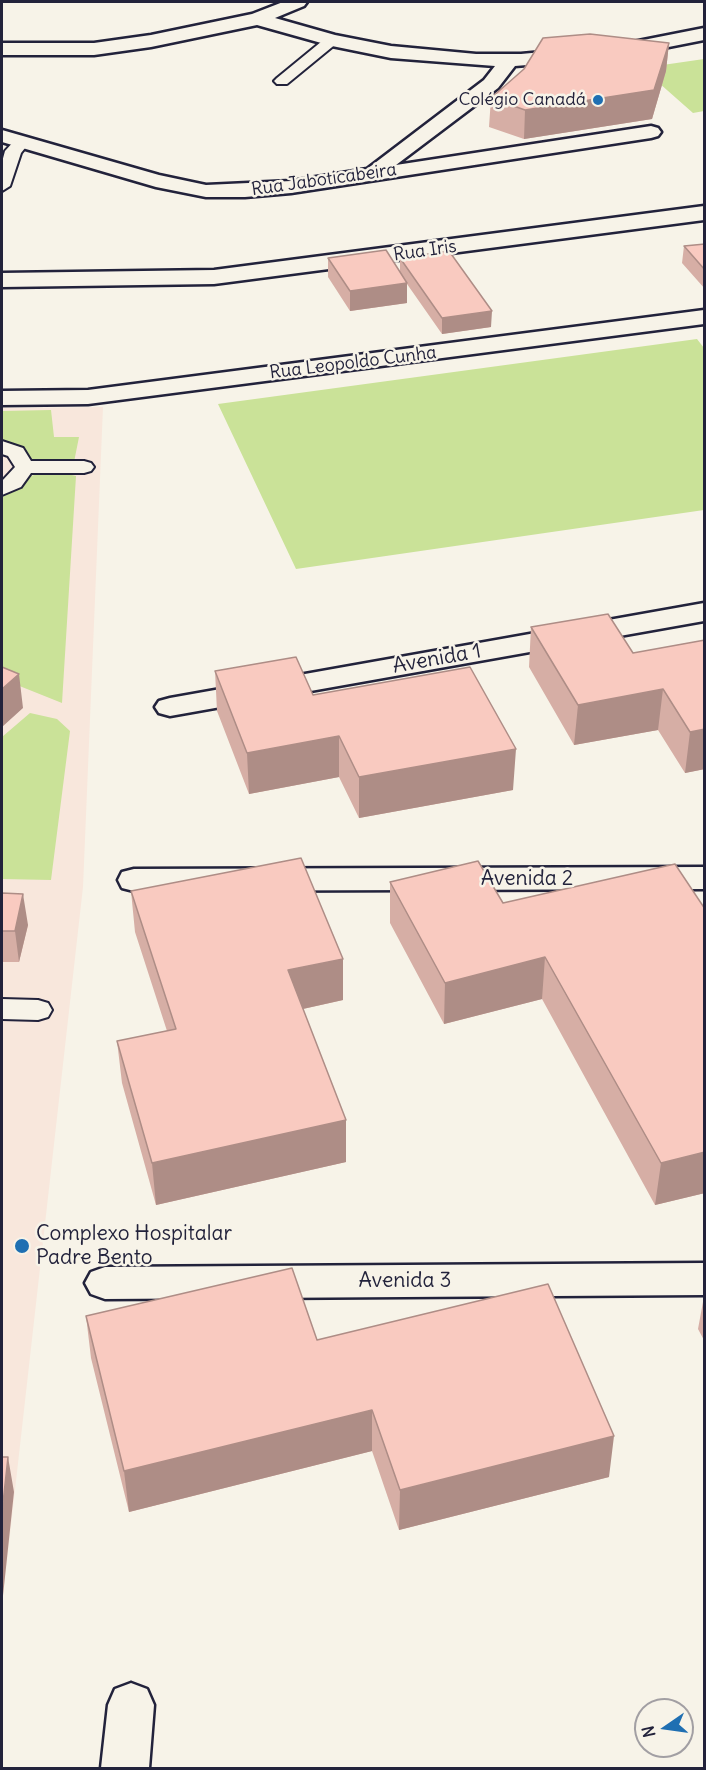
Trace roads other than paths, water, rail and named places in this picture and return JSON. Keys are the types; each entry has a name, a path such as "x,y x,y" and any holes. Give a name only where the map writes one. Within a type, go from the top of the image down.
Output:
{"street":[{"path":"2,49 94,49 151,42 257,19 298,2"},
{"path":"257,19 332,40 391,52 509,60 602,53 705,34"},
{"path":"370,174 491,84 509,60"},
{"name":"Rua Jaboticabeira","path":"11,139 156,181 206,191 291,187 651,132"},
{"name":"Rua Iris","path":"2,280 214,278 705,213"},
{"name":"Rua Leopoldo Cunha","path":"2,398 88,397 705,317"},
{"name":"Avenida 1","path":"170,707 705,612"},
{"name":"Avenida 2","path":"134,880 705,878"},
{"name":"Avenida 3","path":"105,1283 705,1279"},
{"path":"126,1768 131,1705"}],"lane":[{"path":"282,81 332,40"},
{"path":"2,186 13,151 11,139"},
{"path":"2,447 16,452 24,467"},
{"path":"24,467 84,467"},
{"path":"2,489 14,483 24,467"},
{"path":"2,1009 38,1010"}],"place":[{"name":"Colégio Canadá","path":"598,100"},
{"name":"Complexo Hospitalar Padre Bento","path":"22,1246"}]}
